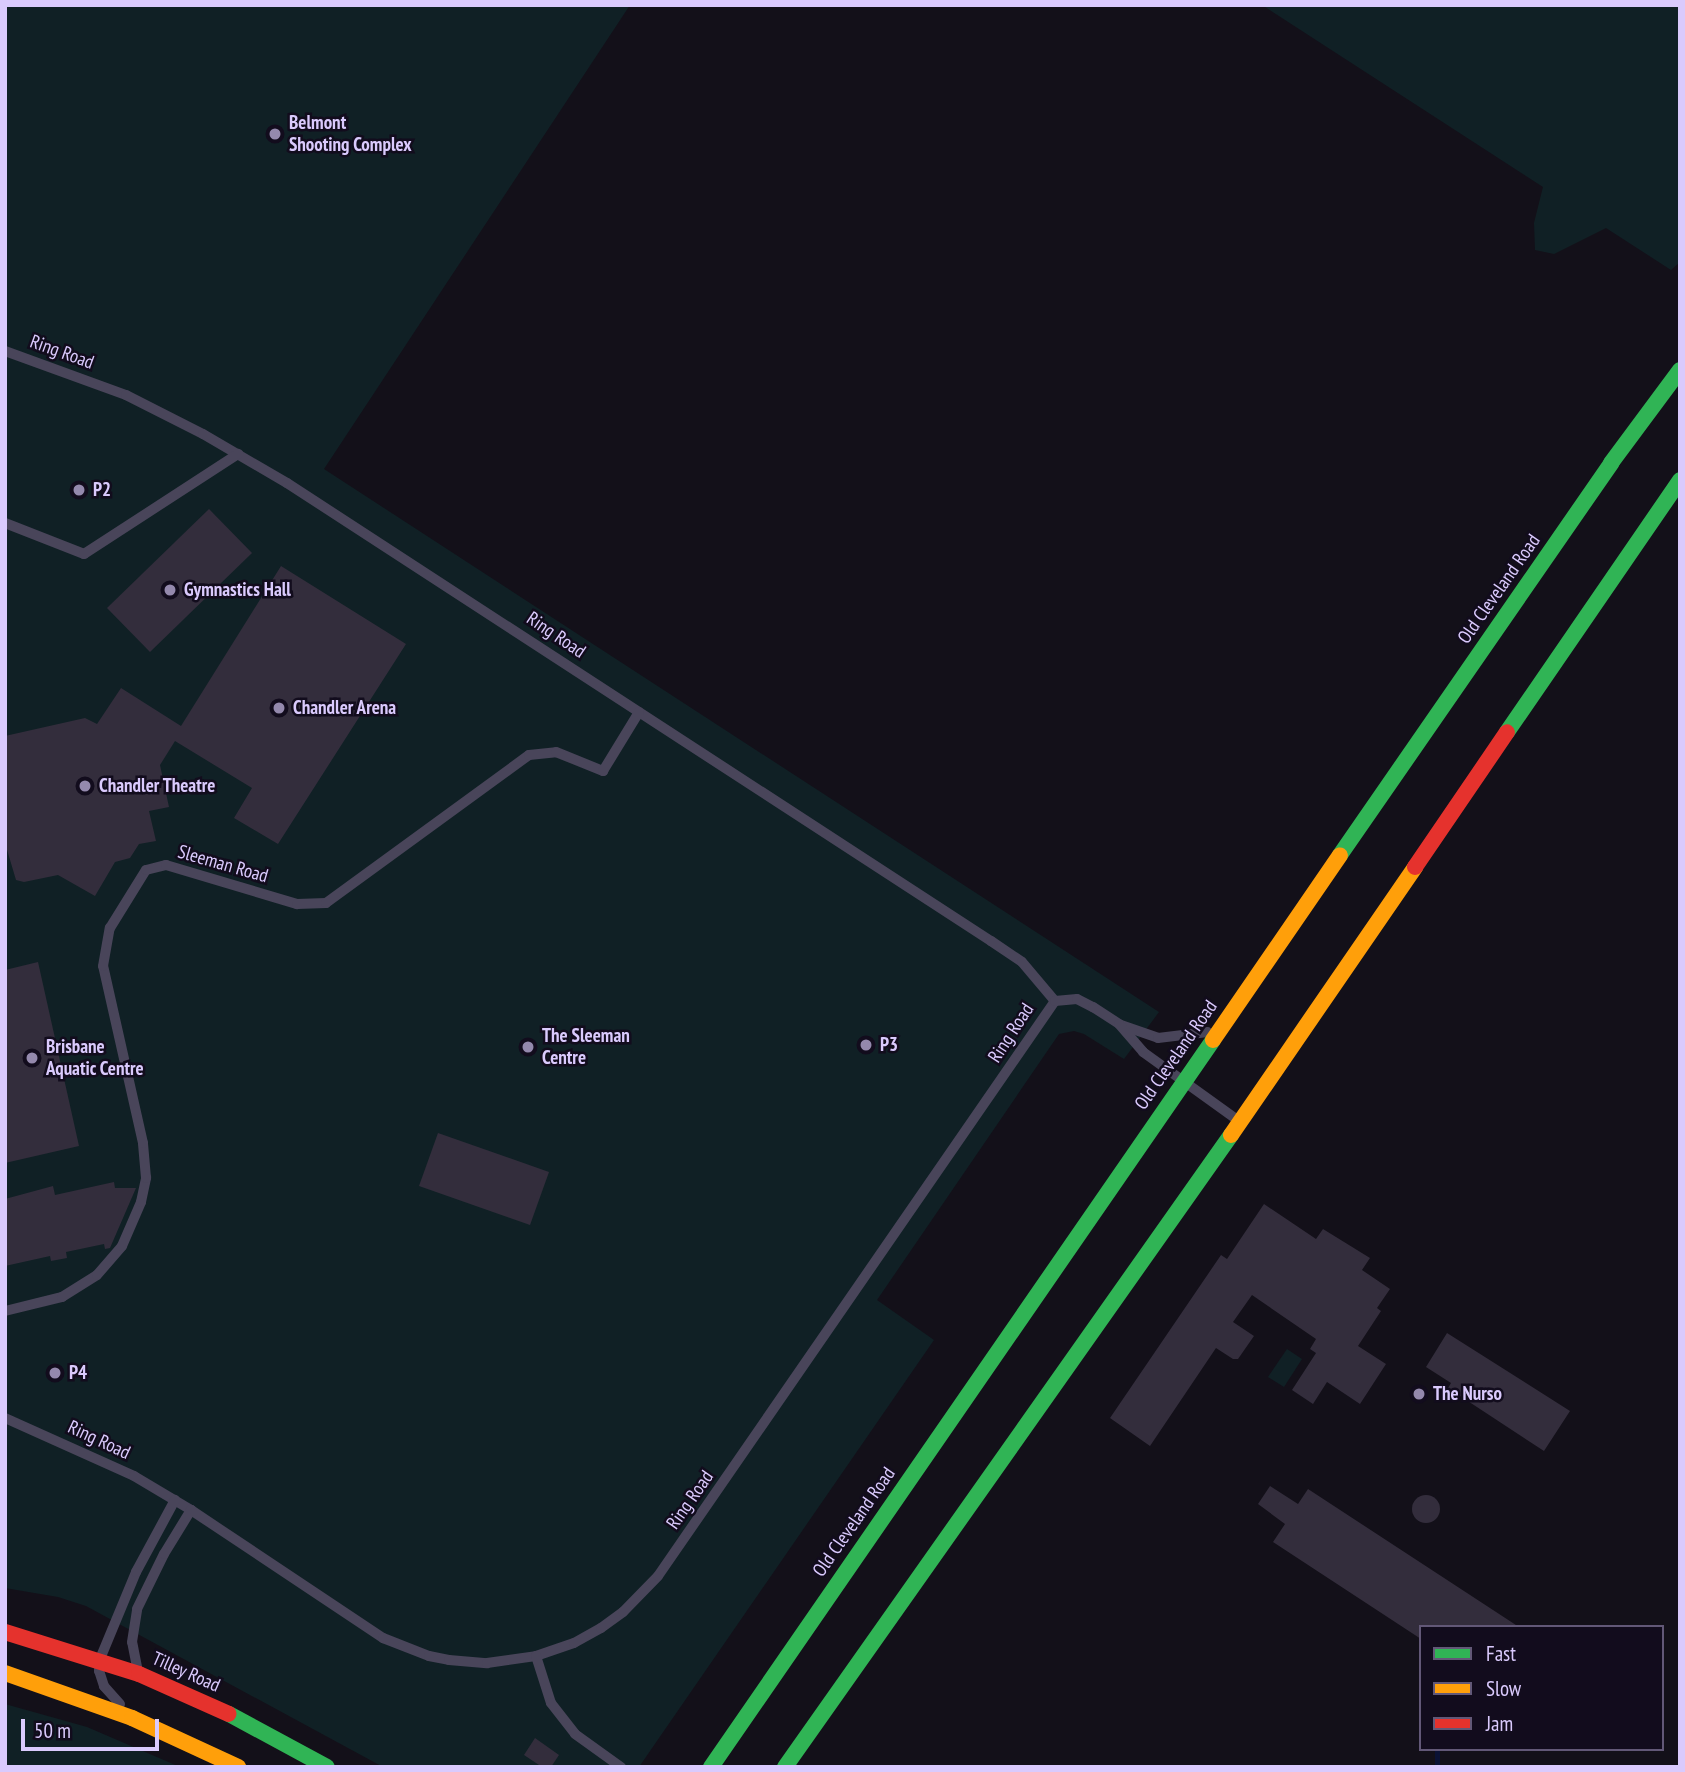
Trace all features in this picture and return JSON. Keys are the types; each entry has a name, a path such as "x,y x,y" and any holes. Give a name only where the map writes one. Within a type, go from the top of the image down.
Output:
{"main road":[{"name":"Old Cleveland Road","path":"711,1767 1611,463 1680,370"},
{"path":"785,1767 1240,1122 1680,480"},
{"name":"Tilley Road","path":"5,1632 100,1659 139,1674 233,1716 327,1767"},
{"path":"5,1673 132,1718 238,1767"}],"lane":[{"name":"Ring Road","path":"5,351 126,395 238,454 505,623 1022,962 1055,1001"},
{"path":"5,523 83,554 238,454"},
{"name":"Sleeman Road","path":"5,1311 62,1297 97,1275 122,1246 141,1202 146,1178 143,1143 103,966 110,928 146,870 160,864 176,867 297,904 317,905 334,899 529,755 556,752 603,771 639,712"},
{"name":"Ring Road","path":"5,1418 104,1461 175,1500 363,1627 407,1648 449,1660 487,1663 536,1656 566,1647 601,1628 623,1612 658,1576 1055,1001 1077,999 1119,1024 1158,1038 1218,1031"},
{"name":"Ring Road","path":"1119,1024 1143,1052 1240,1122"},
{"path":"132,1718 104,1686 99,1671 100,1659 136,1572 175,1500"},
{"path":"139,1674 132,1642 137,1609 164,1554 191,1510"},
{"path":"536,1656 551,1703 575,1734 621,1767"}],"shaded area":[{"name":"The Sleeman Centre","path":"5,5 630,5 324,469 1159,1012 1124,1059 1084,1034 1074,1031 1059,1034 877,1300 934,1340 639,1767 383,1767 86,1606 58,1597 5,1588"},
{"path":"1262,5 1680,5 1680,262 1671,270 1606,228 1554,254 1535,250 1534,223 1543,187"},
{"path":"1287,1349 1302,1359 1284,1387 1268,1377"},
{"path":"5,1704 87,1727 180,1767 5,1767"}],"building":[{"name":"Gymnastics Hall","path":"209,509 252,553 150,652 107,608"},
{"path":"281,566 406,644 278,844 234,818 252,788 175,741 160,765 169,807 149,811 156,841 139,844 130,858 115,862 95,896 58,875 24,882 16,880 5,843 5,736 85,718 97,724 121,688 181,726"},
{"name":"Brisbane Aquatic Centre","path":"38,962 79,1146 5,1163 5,970"},
{"path":"438,1133 549,1172 530,1225 419,1186"},
{"path":"114,1182 115,1188 136,1188 110,1248 105,1249 104,1244 66,1252 67,1258 51,1261 50,1256 5,1266 5,1199 53,1186 55,1195"},
{"path":"1264,1204 1316,1239 1323,1229 1370,1258 1362,1270 1390,1289 1377,1308 1381,1311 1358,1346 1386,1364 1360,1404 1327,1382 1313,1404 1292,1390 1316,1353 1310,1349 1316,1339 1252,1295 1233,1322 1254,1336 1238,1359 1233,1359 1216,1348 1150,1446 1110,1418 1221,1255 1227,1259"},
{"path":"1447,1333 1570,1411 1544,1451 1448,1388 1451,1383 1426,1367"},
{"path":"1270,1486 1298,1504 1308,1489 1516,1625 1419,1625 1419,1638 1273,1542 1285,1524 1258,1504"},
{"path":"1426,1495 1436,1499 1440,1509 1436,1519 1426,1523 1416,1519 1412,1509 1416,1499"},
{"path":"535,1738 559,1755 551,1767 542,1767 524,1755"}],"waterway":[{"path":"1437,1751 1437,1767"}],"traffic: fast":[{"path":"1340,855 1611,463 1680,370"},
{"path":"1507,732 1680,480"},
{"path":"711,1767 1213,1040"},
{"path":"785,1767 1231,1135"},
{"path":"229,1714 327,1767"}],"traffic: slow":[{"path":"1213,1040 1340,855"},
{"path":"1231,1135 1415,867"},
{"path":"5,1673 132,1718 238,1767"}],"traffic: jam":[{"path":"1415,867 1507,732"},
{"path":"5,1632 139,1674 229,1714"}],"place":[{"name":"Belmont Shooting Complex","path":"275,134"},
{"name":"P2","path":"79,490"},
{"name":"Gymnastics Hall","path":"170,590"},
{"name":"Chandler Arena","path":"279,708"},
{"name":"Chandler Theatre","path":"85,786"},
{"name":"P3","path":"866,1045"},
{"name":"The Sleeman Centre","path":"528,1047"},
{"name":"Brisbane Aquatic Centre","path":"32,1058"},
{"name":"P4","path":"55,1373"},
{"name":"The Nurso","path":"1419,1394"}]}
